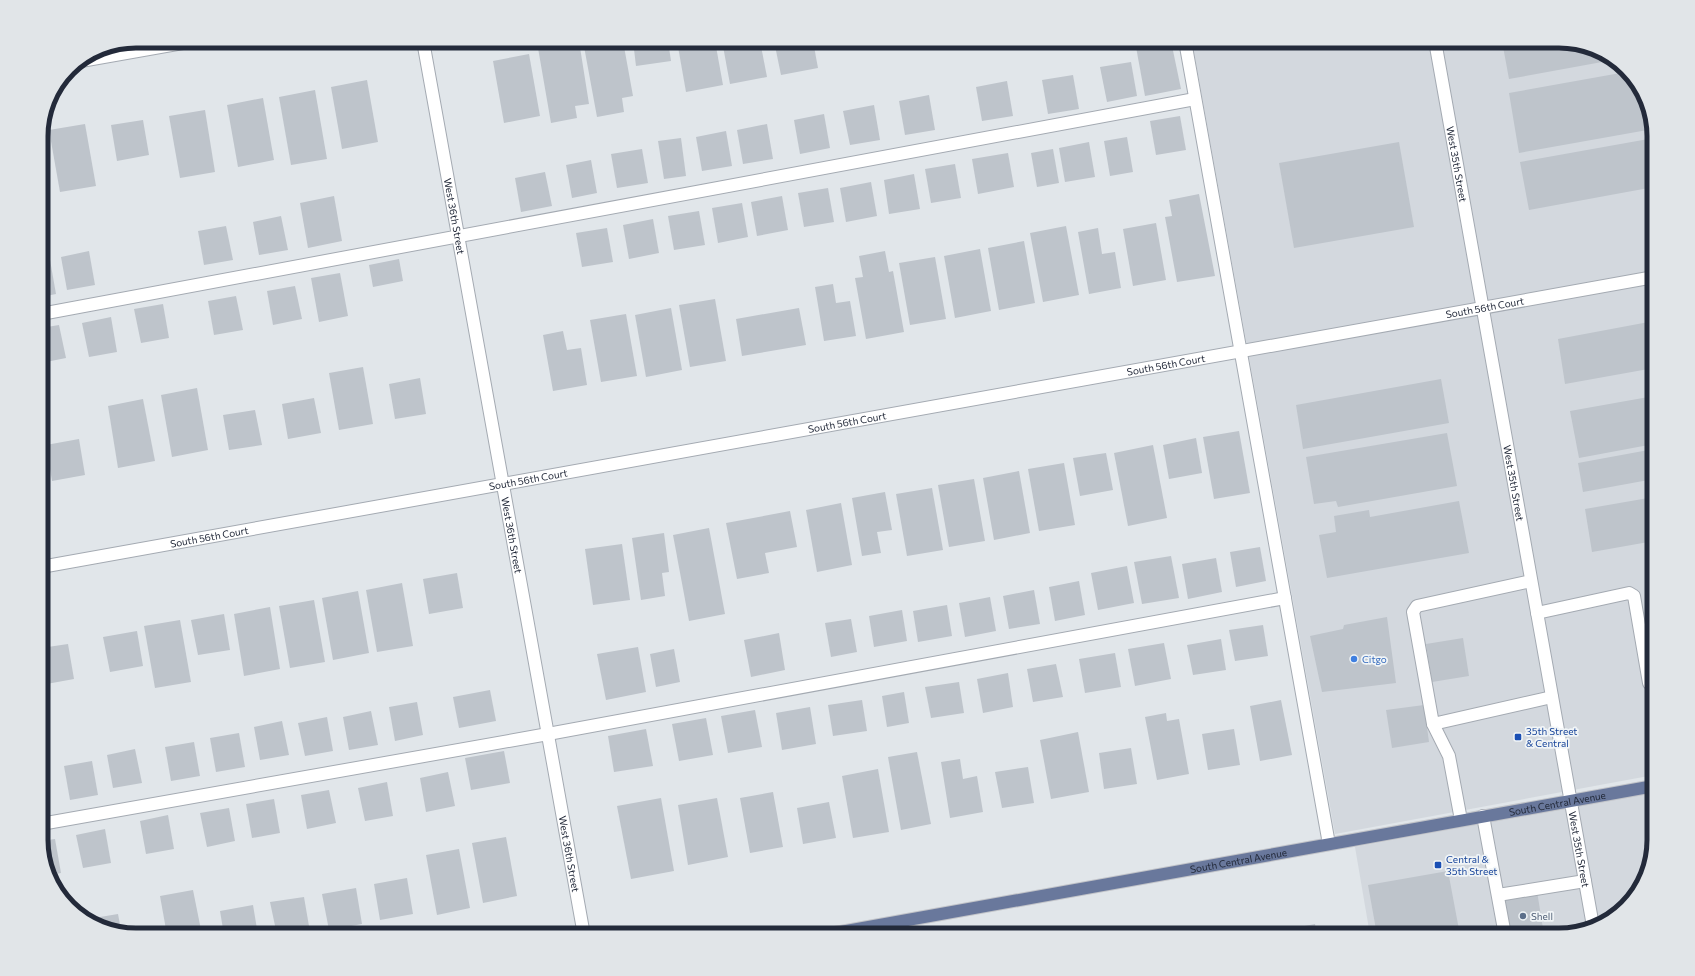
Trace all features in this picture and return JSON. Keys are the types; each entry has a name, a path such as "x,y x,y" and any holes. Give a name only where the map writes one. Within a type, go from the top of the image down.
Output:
{"main road":[{"name":"South Central Avenue","path":"863,928 1647,787"}],"street":[{"path":"95,59 154,48"},
{"name":"West 36th Street","path":"424,48 583,928"},
{"path":"1186,48 1329,844"},
{"name":"West 35th Street","path":"1436,48 1592,921"},
{"path":"48,313 459,238 1196,99"},
{"name":"South 56th Court","path":"48,566 1647,278"},
{"path":"1461,820 1450,756 1433,724 1413,612 1417,606 1531,582"},
{"path":"1537,613 1629,592 1634,596 1647,671"},
{"path":"48,823 548,734 1285,598"},
{"path":"1433,724 1552,697"},
{"path":"1483,816 1504,928"},
{"path":"1498,895 1585,881"}],"shaded area":[{"path":"1193,48 1559,48 1582,51 1608,63 1625,78 1638,97 1647,130 1647,776 1335,834"},
{"path":"1647,793 1647,840 1644,863 1640,874 1629,894 1613,910 1582,925 1559,928 1369,928 1355,847"}],"building":[{"path":"538,48 580,48 589,104 575,106 577,118 551,123"},
{"path":"584,48 624,48 633,96 622,98 624,112 597,117"},
{"path":"634,48 669,48 671,61 636,66"},
{"path":"678,48 716,48 723,85 686,92"},
{"path":"723,48 761,48 767,77 730,84"},
{"path":"775,48 814,48 818,68 781,75"},
{"path":"1136,48 1172,48 1181,89 1145,96"},
{"path":"1503,48 1570,49 1582,51 1605,61 1509,79"},
{"path":"529,54 540,116 504,123 493,61"},
{"path":"1131,62 1137,96 1107,102 1100,67"},
{"path":"1620,73 1638,97 1647,130 1519,153 1509,93"},
{"path":"1073,75 1079,109 1048,114 1042,80"},
{"path":"367,80 378,142 342,149 331,87"},
{"path":"1007,81 1013,116 982,121 976,87"},
{"path":"315,90 327,159 291,165 279,97"},
{"path":"929,95 935,130 905,135 899,101"},
{"path":"263,98 274,160 238,167 227,105"},
{"path":"874,105 880,140 850,145 843,111"},
{"path":"205,110 215,172 180,178 169,116"},
{"path":"824,114 830,148 800,154 794,120"},
{"path":"1180,116 1186,150 1156,155 1150,121"},
{"path":"143,120 149,155 117,161 111,125"},
{"path":"85,124 96,186 60,192 49,130"},
{"path":"767,124 773,159 743,164 737,130"},
{"path":"726,131 732,166 702,171 696,137"},
{"path":"1127,137 1133,172 1110,176 1104,141"},
{"path":"681,138 686,176 664,179 658,141"},
{"path":"1647,139 1647,188 1529,210 1520,162"},
{"path":"1089,142 1095,177 1065,182 1059,148"},
{"path":"1399,142 1414,227 1294,248 1279,163"},
{"path":"642,149 648,183 617,188 611,154"},
{"path":"1053,149 1059,183 1037,187 1031,153"},
{"path":"1008,153 1014,187 978,194 972,159"},
{"path":"591,160 597,193 572,198 566,165"},
{"path":"955,164 961,198 931,203 925,169"},
{"path":"545,172 552,206 521,212 515,178"},
{"path":"914,174 920,209 889,214 884,180"},
{"path":"871,182 877,216 846,222 840,188"},
{"path":"828,188 834,222 804,227 798,193"},
{"path":"1199,194 1215,276 1177,282 1165,217 1172,216 1169,200"},
{"path":"334,196 342,241 308,248 300,203"},
{"path":"782,196 788,230 757,236 751,202"},
{"path":"742,203 748,237 718,243 712,208"},
{"path":"699,211 705,245 674,250 668,216"},
{"path":"281,216 288,250 259,255 253,222"},
{"path":"653,219 659,253 629,259 623,225"},
{"path":"1156,223 1166,280 1133,286 1123,229"},
{"path":"226,226 233,260 204,265 198,231"},
{"path":"1066,226 1079,295 1043,302 1030,233"},
{"path":"607,228 613,262 582,267 576,233"},
{"path":"1098,228 1102,254 1115,252 1121,288 1089,294 1078,232"},
{"path":"1024,241 1035,303 999,310 988,248"},
{"path":"980,249 991,311 955,318 944,256"},
{"path":"89,251 95,285 67,290 61,257"},
{"path":"885,251 889,272 893,271 904,332 866,339 855,278 863,277 859,256"},
{"path":"935,257 946,319 910,325 899,263"},
{"path":"399,259 403,281 373,287 369,265"},
{"path":"48,260 50,260 56,294 48,296"},
{"path":"340,273 348,316 319,322 311,278"},
{"path":"833,284 836,303 850,301 856,336 824,341 815,287"},
{"path":"295,286 302,319 273,325 267,291"},
{"path":"236,296 243,330 214,335 208,301"},
{"path":"715,299 726,361 690,367 679,305"},
{"path":"163,304 169,338 141,343 134,309"},
{"path":"671,308 682,370 646,377 635,315"},
{"path":"799,308 806,345 742,356 736,319"},
{"path":"626,314 637,376 601,382 590,320"},
{"path":"111,317 117,352 89,357 82,323"},
{"path":"1647,322 1647,369 1565,384 1558,339"},
{"path":"59,325 66,358 48,362 48,327"},
{"path":"563,331 567,350 581,348 587,385 553,391 543,335"},
{"path":"363,367 373,424 339,430 329,373"},
{"path":"420,378 426,414 395,419 389,384"},
{"path":"1441,379 1449,423 1303,449 1296,405"},
{"path":"197,388 208,450 172,457 161,395"},
{"path":"1647,397 1647,445 1579,458 1570,411"},
{"path":"314,398 321,433 288,439 282,404"},
{"path":"143,399 155,461 118,468 108,406"},
{"path":"255,410 262,445 229,450 223,415"},
{"path":"1239,431 1250,493 1214,499 1203,437"},
{"path":"1447,433 1457,486 1338,507 1336,501 1314,504 1306,457"},
{"path":"1196,438 1202,473 1169,479 1163,445"},
{"path":"79,439 85,475 52,481 48,457 48,445"},
{"path":"1153,445 1167,518 1128,526 1114,453"},
{"path":"1647,450 1647,480 1583,492 1578,463"},
{"path":"1106,453 1113,490 1080,496 1073,458"},
{"path":"1064,463 1075,525 1039,531 1028,469"},
{"path":"1019,471 1030,533 994,540 983,478"},
{"path":"974,479 985,541 949,547 938,485"},
{"path":"932,488 943,550 907,556 896,494"},
{"path":"885,492 892,530 877,532 881,553 862,556 852,498"},
{"path":"1647,498 1647,542 1592,552 1585,509"},
{"path":"1459,501 1469,553 1327,578 1319,535 1336,532 1334,516 1369,510 1370,517"},
{"path":"841,503 852,565 817,572 806,510"},
{"path":"790,511 797,547 765,553 769,573 737,579 726,523"},
{"path":"709,528 725,614 689,621 673,535"},
{"path":"664,533 669,572 662,573 665,596 641,600 632,538"},
{"path":"622,544 630,600 593,605 585,549"},
{"path":"1260,547 1266,581 1236,587 1230,552"},
{"path":"1171,556 1179,598 1142,604 1134,562"},
{"path":"1216,558 1222,592 1188,599 1182,564"},
{"path":"1127,566 1134,603 1098,610 1091,573"},
{"path":"457,573 463,608 429,614 423,579"},
{"path":"1079,581 1085,615 1055,621 1049,587"},
{"path":"402,583 413,646 377,652 366,590"},
{"path":"1034,590 1040,624 1009,629 1003,596"},
{"path":"358,591 369,653 333,660 322,598"},
{"path":"990,597 996,631 965,637 959,603"},
{"path":"314,600 325,662 290,668 279,606"},
{"path":"947,605 952,636 918,642 913,611"},
{"path":"270,607 280,669 244,676 234,614"},
{"path":"902,610 907,641 874,647 869,616"},
{"path":"224,614 230,650 198,655 191,620"},
{"name":"Citgo","path":"1387,617 1396,683 1322,692 1310,636 1343,629 1344,625"},
{"path":"851,619 857,652 831,657 825,623"},
{"path":"180,620 191,682 155,688 144,626"},
{"path":"1263,625 1268,656 1235,661 1229,630"},
{"path":"137,631 143,666 110,672 103,637"},
{"path":"779,633 785,670 751,677 744,640"},
{"path":"1463,638 1469,676 1432,682 1426,644"},
{"path":"1221,639 1226,670 1193,675 1187,645"},
{"path":"1164,643 1171,679 1135,686 1128,649"},
{"path":"68,644 74,679 48,684 48,647"},
{"path":"638,647 646,692 606,700 597,654"},
{"path":"674,649 680,682 656,687 650,654"},
{"path":"1115,653 1121,687 1085,693 1079,659"},
{"path":"1056,664 1063,697 1033,702 1027,669"},
{"path":"1008,673 1013,707 983,713 977,679"},
{"path":"959,682 964,713 931,718 925,687"},
{"path":"490,690 496,721 459,728 453,697"},
{"path":"904,692 909,723 887,727 882,696"},
{"path":"862,700 867,731 833,736 828,705"},
{"path":"1281,700 1292,755 1260,761 1250,706"},
{"path":"417,702 423,735 395,741 389,707"},
{"path":"1424,705 1429,742 1392,748 1386,710"},
{"path":"810,707 816,744 782,750 776,713"},
{"path":"755,710 762,747 728,753 721,716"},
{"path":"371,711 378,745 349,750 343,717"},
{"path":"1166,713 1167,721 1179,719 1189,774 1157,780 1145,717"},
{"path":"327,717 333,751 305,756 298,723"},
{"path":"706,718 713,755 679,761 672,724"},
{"path":"282,721 289,755 260,760 254,727"},
{"path":"646,729 653,766 614,772 608,736"},
{"path":"1234,729 1240,765 1208,770 1202,734"},
{"path":"1078,732 1089,792 1051,799 1040,740"},
{"path":"239,733 245,767 216,772 210,738"},
{"path":"194,742 200,776 171,781 165,747"},
{"path":"1131,748 1137,784 1104,789 1099,753"},
{"path":"135,749 142,783 113,788 107,755"},
{"path":"504,751 510,783 471,790 465,758"},
{"path":"917,752 931,824 901,830 888,757"},
{"path":"960,759 963,779 977,776 983,812 950,818 941,762"},
{"path":"92,761 98,795 70,800 64,766"},
{"path":"1028,767 1034,803 1002,808 995,772"},
{"path":"878,769 889,832 853,838 842,776"},
{"path":"448,772 455,806 426,812 420,778"},
{"path":"387,782 393,816 365,821 358,788"},
{"path":"329,790 336,823 307,829 301,795"},
{"path":"773,792 783,847 750,853 740,798"},
{"path":"661,798 674,871 631,879 617,806"},
{"path":"717,798 728,857 688,865 678,805"},
{"path":"274,799 280,833 252,838 246,804"},
{"path":"829,802 836,838 803,844 797,808"},
{"path":"229,808 235,841 207,847 200,813"},
{"path":"168,815 174,849 146,854 140,821"},
{"path":"105,829 111,863 83,868 76,835"},
{"path":"506,837 517,896 483,903 472,843"},
{"path":"55,839 61,873 55,874 51,863 48,840"},
{"path":"1647,844 1645,854 1644,845"},
{"path":"459,849 470,908 437,915 426,855"},
{"path":"1448,871 1459,928 1376,928 1368,885"},
{"path":"407,878 413,914 380,920 374,884"},
{"path":"356,888 362,924 340,928 329,928 322,894"},
{"path":"193,890 201,928 166,928 160,896"},
{"name":"Shell","path":"1537,891 1543,928 1507,928 1502,897"},
{"path":"304,897 309,928 276,928 270,902"},
{"path":"253,905 257,928 223,928 220,911"},
{"path":"118,914 120,926 102,921 100,917"},
{"path":"1315,924 1316,928 1294,928"}],"place":[{"name":"Citgo","path":"1354,659"},
{"name":"35th Street & Central","path":"1518,737"},
{"name":"Central & 35th Street","path":"1438,865"},
{"name":"Shell","path":"1523,916"}]}
